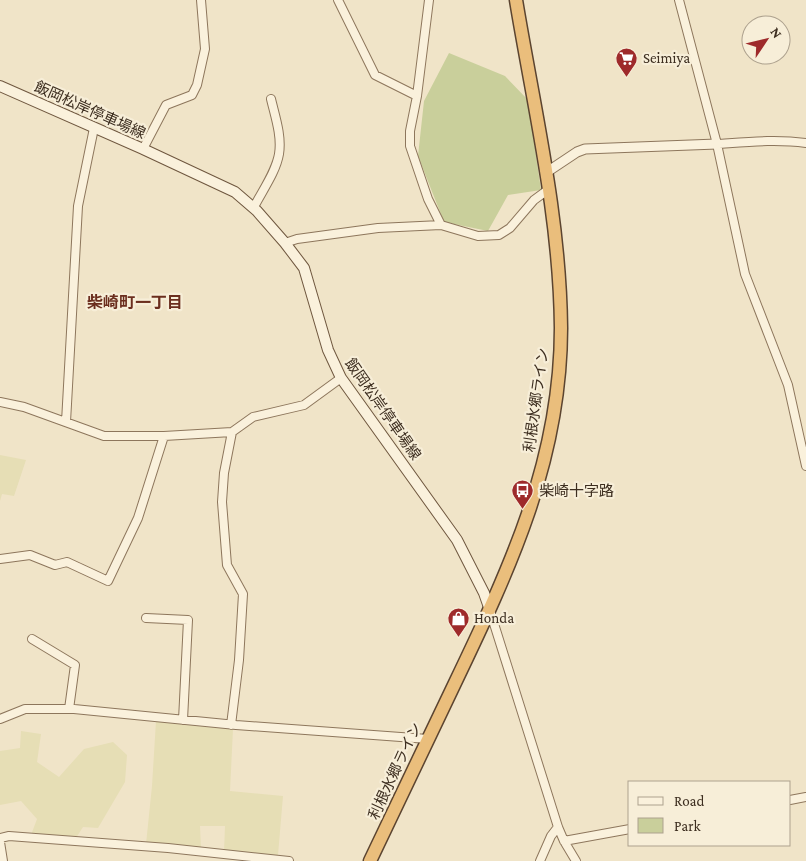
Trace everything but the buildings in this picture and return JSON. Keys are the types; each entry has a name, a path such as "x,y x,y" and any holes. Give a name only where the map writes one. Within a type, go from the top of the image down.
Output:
{"highway":[{"name":"利根水郷ライン","path":"370,861 490,610 513,556 544,465 552,423 558,379 560,330 559,266 547,172 516,0"}],"main road":[{"name":"飯岡松岸停車場線","path":"0,86 234,192 264,218 286,243 307,276 328,350 341,378 457,540 484,593 490,610"}],"street":[{"path":"143,150 166,105 192,95 197,85 205,49 201,0"},
{"path":"338,0 375,75 417,96"},
{"path":"429,0 417,96 410,131 410,146 428,199 441,225"},
{"path":"679,0 717,144 745,274 788,385 806,466"},
{"path":"254,208 279,154 276,119 271,99"},
{"path":"66,422 78,206 94,128"},
{"path":"547,172 577,152 585,149 759,141 806,143"},
{"path":"286,243 297,239 378,228 441,225 478,236 498,235 510,228 534,200 549,189"},
{"path":"0,402 24,407 104,436 164,436 232,432 253,417 304,404 341,378"},
{"path":"231,725 243,594 227,565 222,502 224,473 232,432"},
{"path":"0,560 30,555 55,565 67,562 108,580 138,518 164,436"},
{"path":"490,610 558,827 576,861"},
{"path":"146,618 188,620 183,720"},
{"path":"32,639 75,665 69,709"},
{"path":"0,719 25,709 69,709 231,725 428,739"},
{"path":"791,800 806,797"},
{"path":"540,861 551,836 558,827"},
{"path":"564,841 628,829"},
{"path":"0,838 8,836 138,846 289,861"},
{"path":"0,842 3,861"}],"shaded area":[{"path":"0,455 26,460 14,496 2,494 0,501"},
{"path":"156,721 233,729 230,791 283,796 278,855 224,852 225,826 200,826 201,849 146,844"},
{"path":"21,731 41,734 37,762 59,777 84,749 113,742 127,755 125,782 98,828 83,827 76,838 31,835 37,819 21,801 0,805 0,751 20,748"}],"green space":[{"path":"449,53 505,76 528,100 541,190 508,195 488,231 444,222 418,156 424,101"}],"place":[{"name":"Seimiya","path":"627,77"},
{"name":"柴崎十字路","path":"523,510"},
{"name":"Honda","path":"458,637"}],"district":[{"name":"柴崎町一丁目","path":"135,302"}]}
